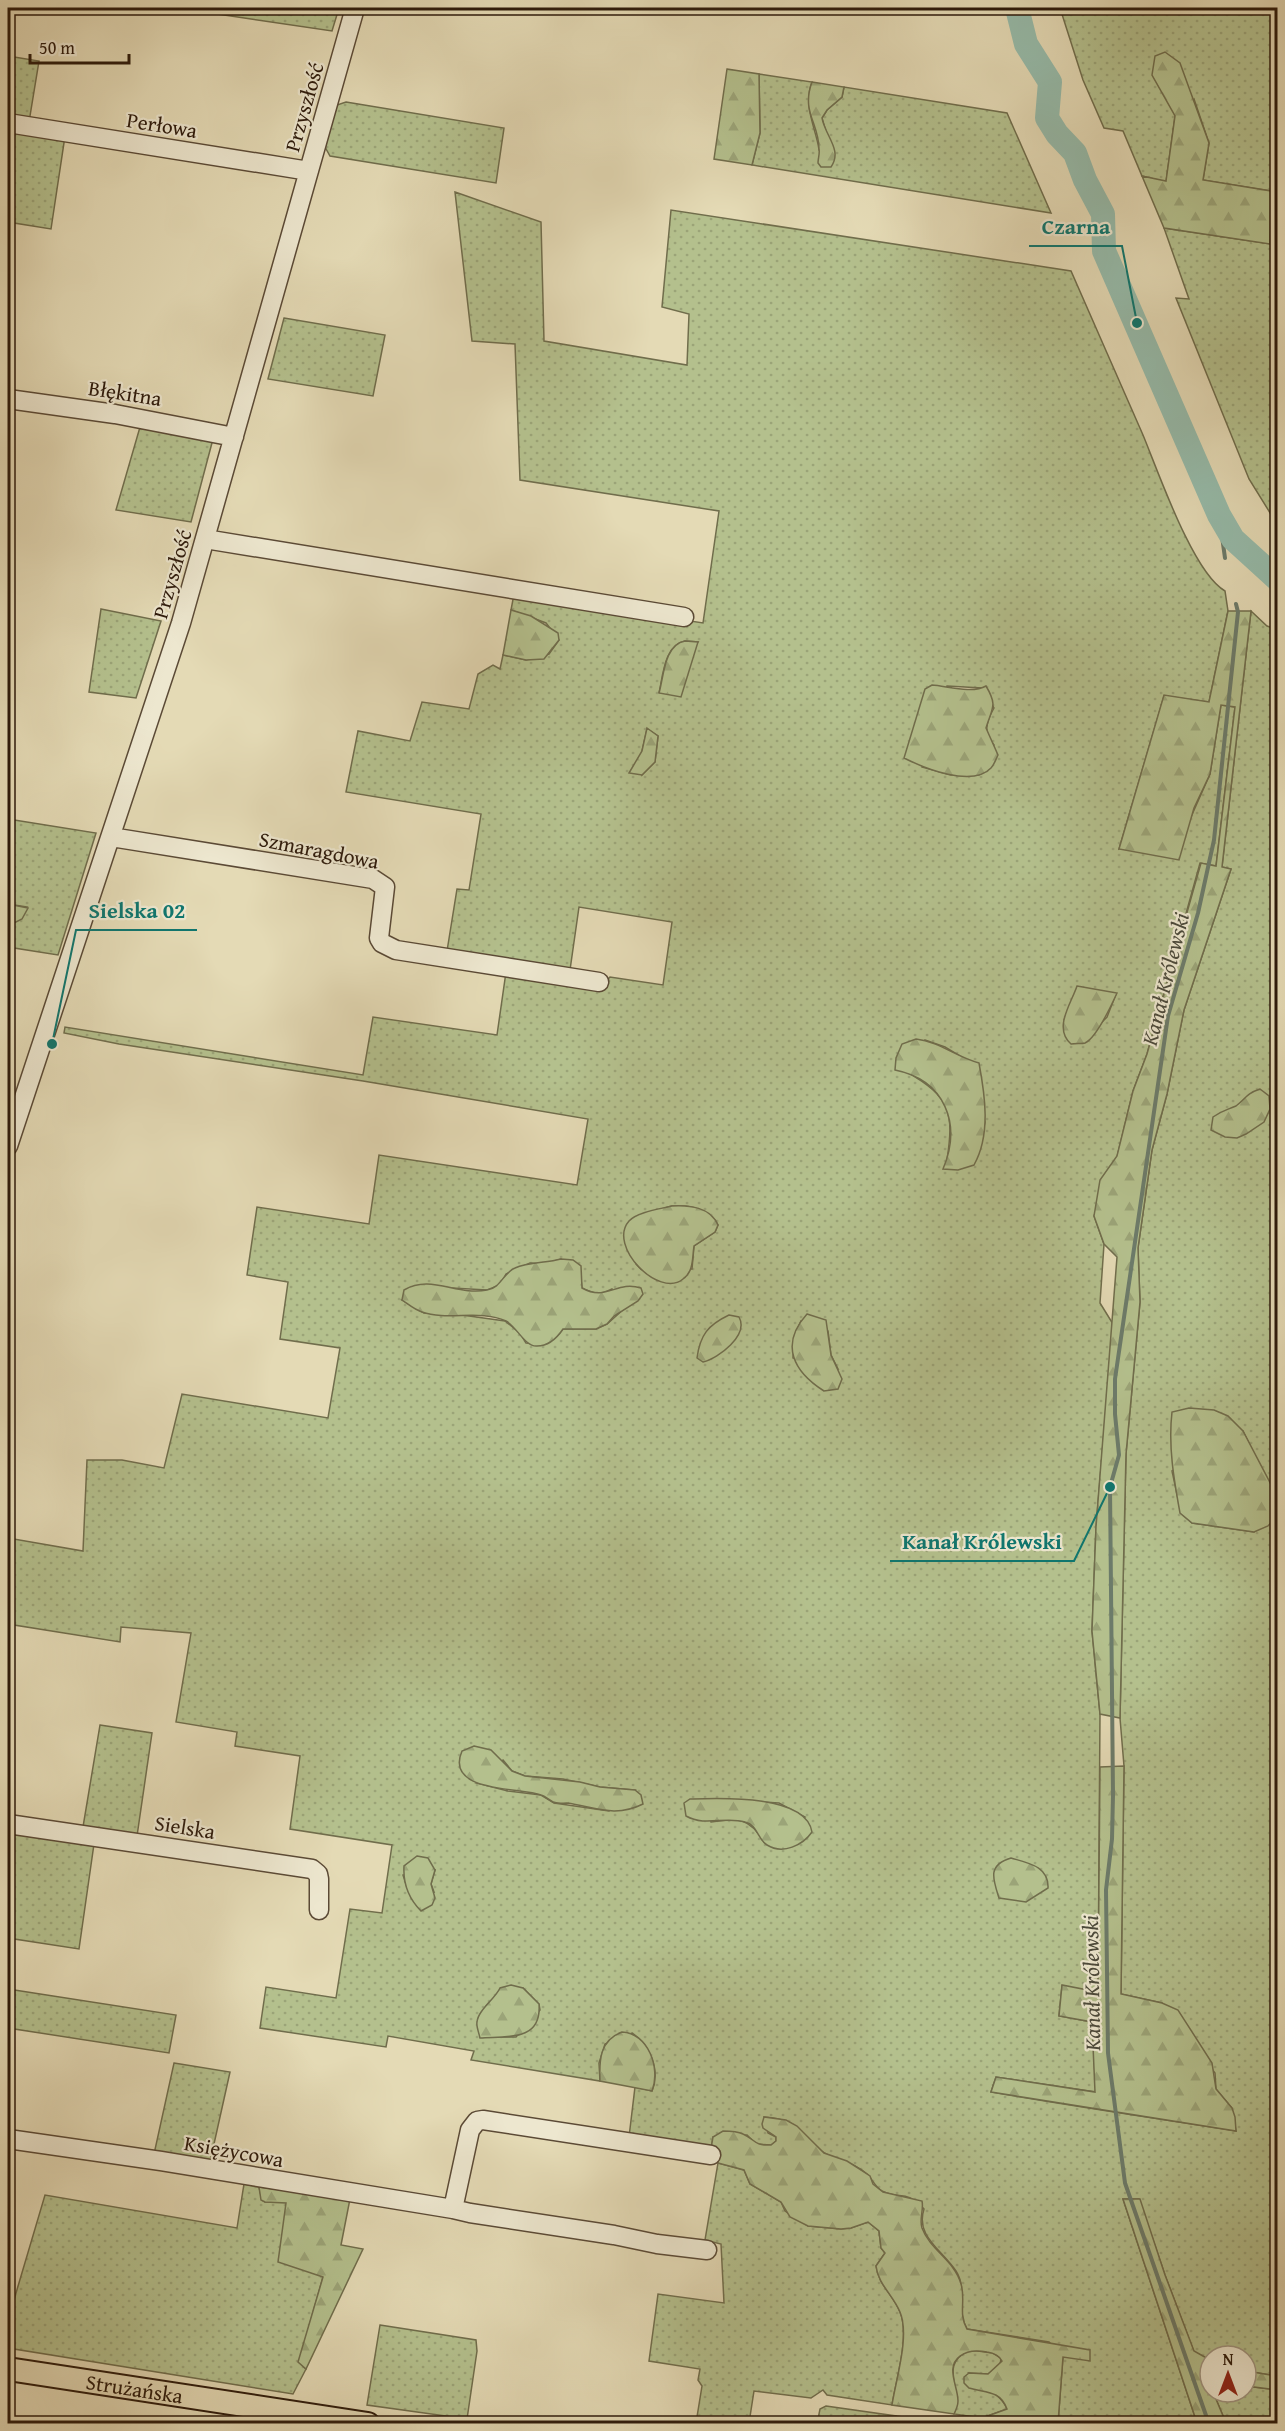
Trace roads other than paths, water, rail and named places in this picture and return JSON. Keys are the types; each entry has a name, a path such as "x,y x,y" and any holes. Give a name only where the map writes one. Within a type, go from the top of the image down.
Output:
{"main road":[{"name":"Strużańska","path":"8,2369 368,2424"}],"street":[{"name":"Przyszłość","path":"8,1146 181,623 355,8"},
{"name":"Perłowa","path":"8,123 309,171"},
{"name":"Błękitna","path":"8,399 115,414 234,437"},
{"path":"205,539 684,617"},
{"name":"Szmaragdowa","path":"111,837 373,879 385,886 379,938 387,946 396,950 598,982"},
{"name":"Sielska","path":"8,1824 312,1869 318,1874 319,1879 319,1910"},
{"path":"453,2208 471,2130 477,2121 711,2155"},
{"name":"Księżycowa","path":"8,2139 161,2161 453,2208 493,2217 614,2235 657,2244 707,2250"}],"waterway":[{"path":"1017,8 1026,44 1050,82 1047,118 1057,134 1075,153 1085,180 1103,214 1104,251 1219,515 1233,539 1278,580"},
{"name":"Kanał Królewski","path":"1219,515 1225,558"},
{"name":"Kanał Królewski","path":"1209,2424 1125,2183 1108,2053 1106,1890 1112,1839 1113,1795 1110,1487 1119,1455 1115,1414 1115,1379 1168,1016 1198,913 1214,840 1238,612 1236,604"}],"place":[{"name":"Czarna","path":"1137,323"},
{"name":"Sielska 02","path":"52,1044"},
{"name":"Kanał Królewski","path":"1110,1487"}]}
